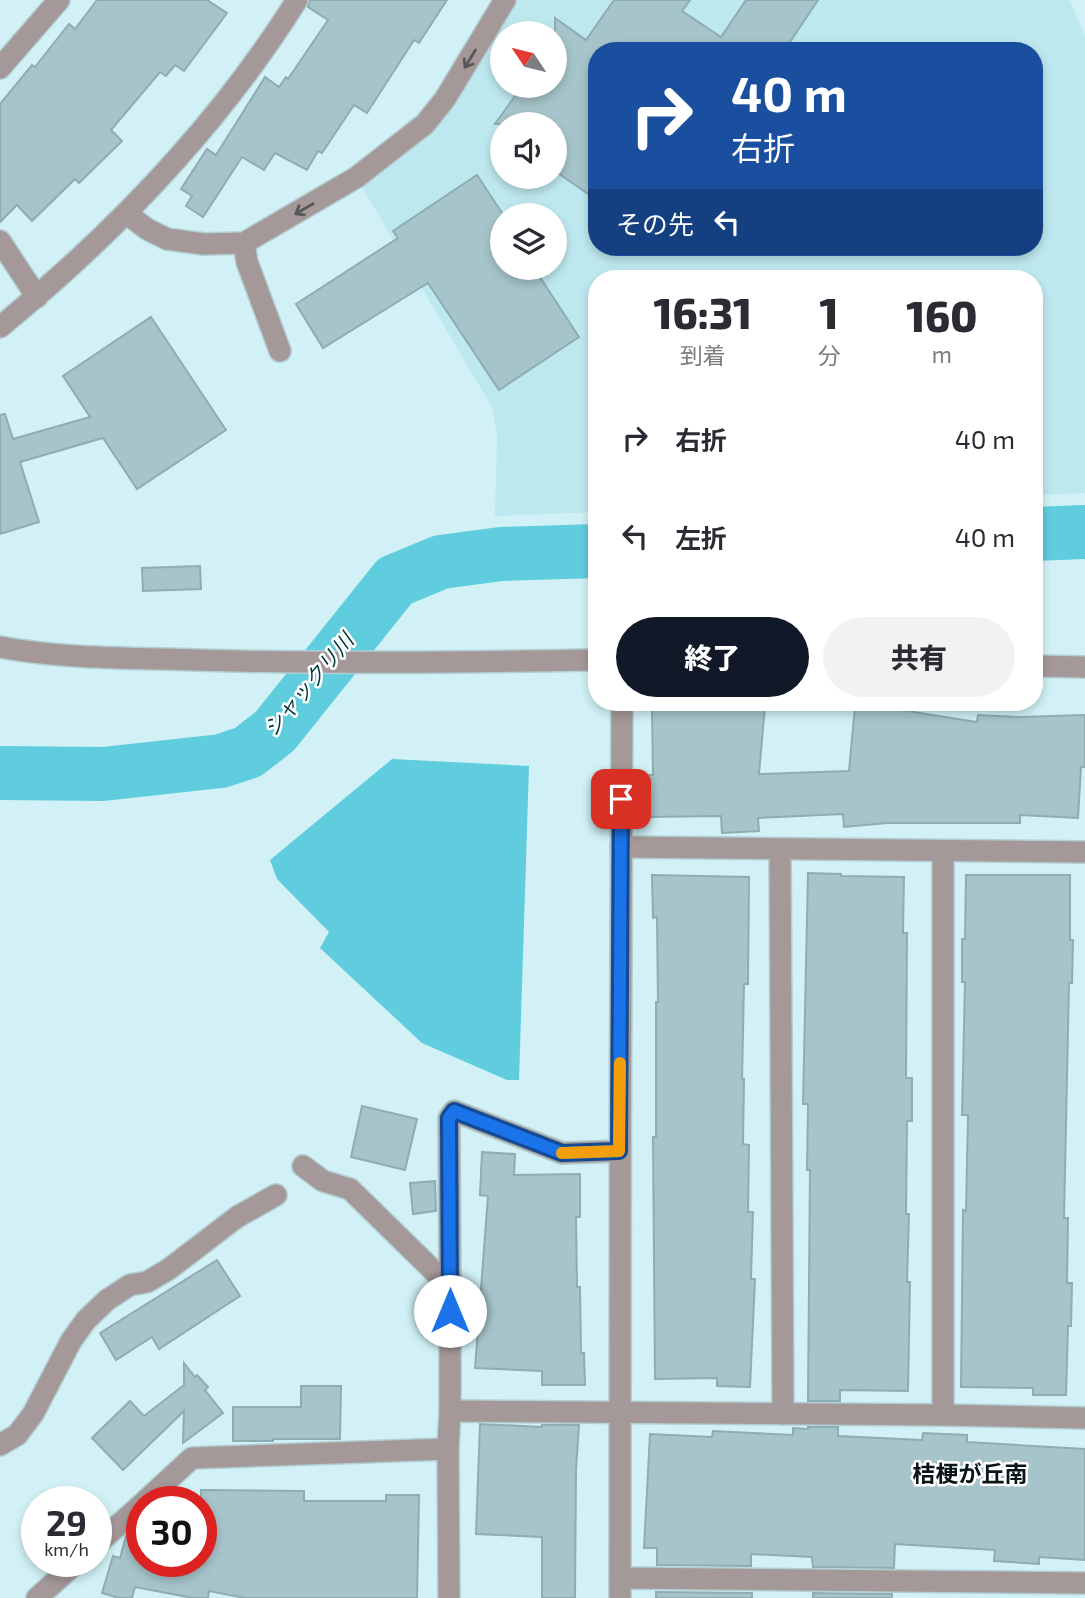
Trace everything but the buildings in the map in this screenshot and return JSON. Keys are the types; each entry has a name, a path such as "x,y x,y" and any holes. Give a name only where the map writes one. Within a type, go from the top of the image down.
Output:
{"street":[{"path":"0,68 60,0"},
{"path":"0,327 37,297 127,214 210,121 274,37 297,0"},
{"path":"127,214 147,229 167,239 204,244 244,243 357,177 425,124 445,99 505,0"},
{"path":"0,241 37,297"},
{"path":"244,243 251,273 281,351"},
{"path":"0,647 56,655 382,664 588,660"},
{"path":"1043,666 1085,667"},
{"path":"622,711 620,1588 942,1590 1085,1583"},
{"path":"621,847 1085,852"},
{"path":"779,850 783,1415"},
{"path":"943,850 943,1415"},
{"path":"449,1598 449,1118 454,1111 562,1153 619,1151"},
{"path":"303,1166 323,1181 350,1189 450,1287"},
{"path":"0,1445 17,1435 33,1414 71,1341 86,1320 107,1300 130,1285 147,1282 170,1269 237,1217 276,1195"},
{"path":"450,1411 1085,1418"},
{"path":"162,1486 192,1458 448,1449"},
{"path":"112,1531 126,1518"},
{"path":"50,1595 65,1577"}],"shaded area":[{"path":"515,0 1070,0 1085,37 1085,493 1043,495 1043,270 588,270 588,512 495,516 497,438 493,409 361,185 439,125 490,45 490,98 567,98 567,21 504,21"}],"water":[{"path":"392,759 529,766 519,1080 507,1080 422,1043 320,948 329,932 277,879 270,860"}],"waterway":[{"name":"シャックリ川","path":"1043,534 1085,532"},
{"name":"シャックリ川","path":"0,773 103,774 221,761 248,752 275,731 395,581 441,562 501,554 588,551"}],"slow traffic":[{"path":"562,1153 619,1151 620,1063"}],"district":[{"name":"桔梗が丘南","path":"970,1474"}],"route":[{"path":"450,1311 449,1118 454,1111 562,1153 619,1151 621,799"}]}
